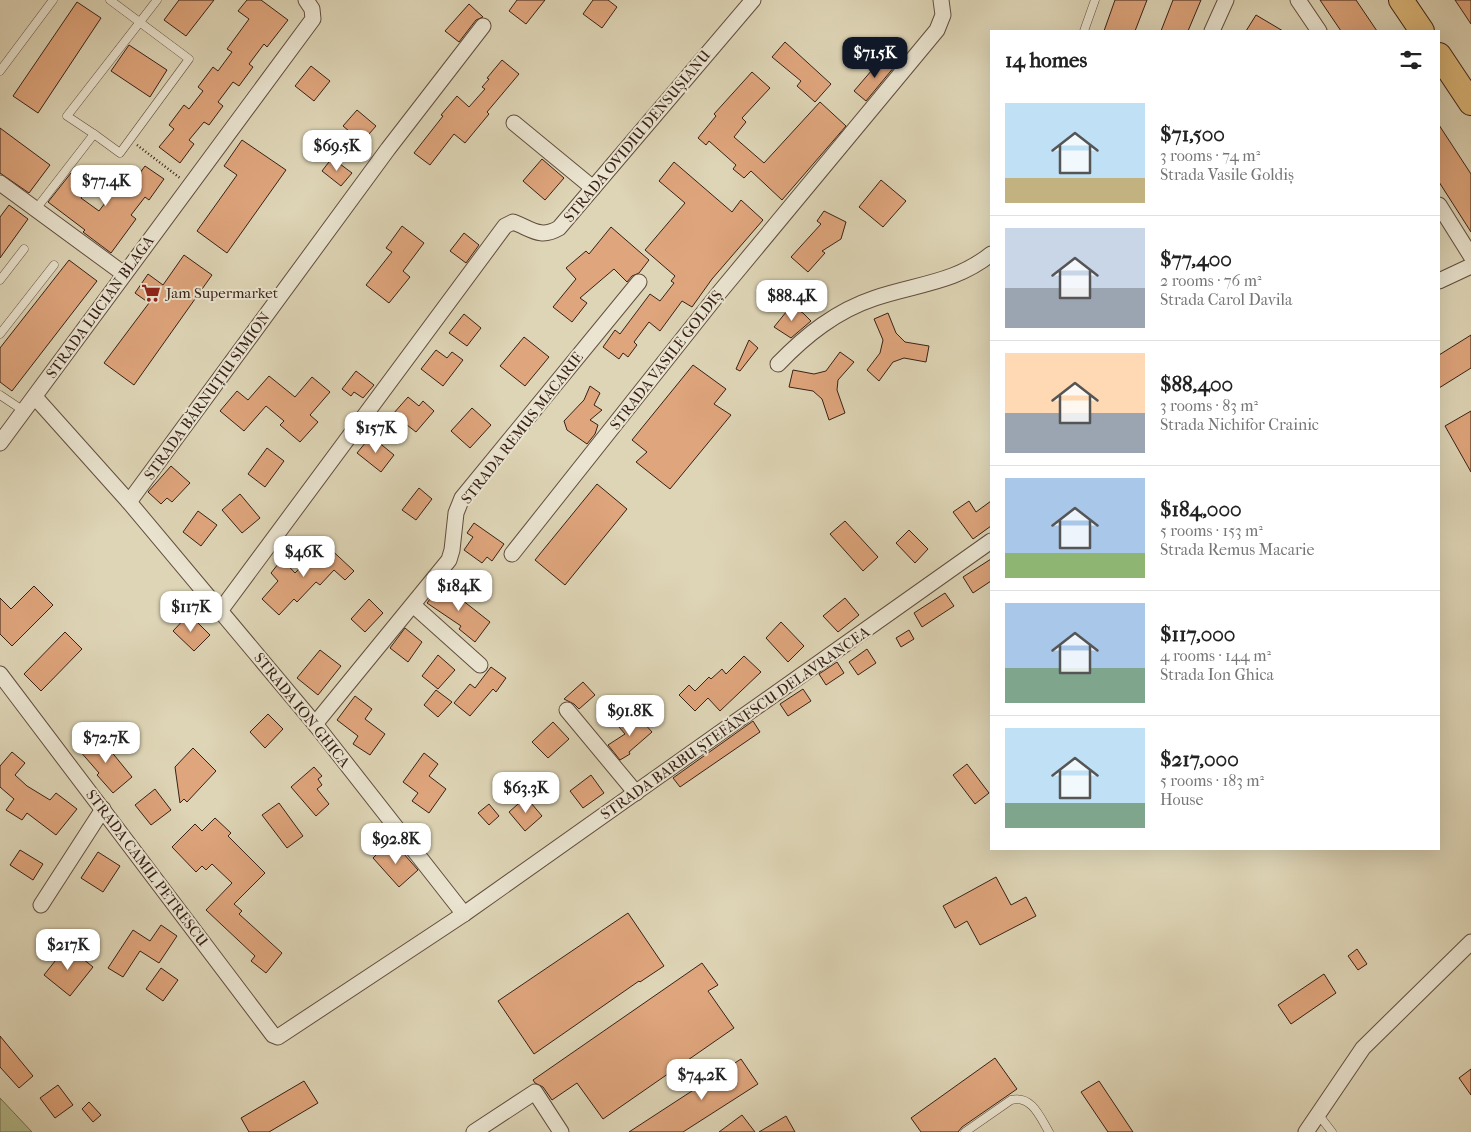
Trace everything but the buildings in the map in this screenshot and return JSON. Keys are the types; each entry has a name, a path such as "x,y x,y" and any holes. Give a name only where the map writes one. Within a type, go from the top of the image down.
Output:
{"main road":[{"path":"1401,0 1421,30"},
{"path":"1440,56 1471,103"}],"street":[{"name":"STRADA LUCIAN BLAGA","path":"0,443 313,18 312,9 306,0"},
{"name":"STRADA OVIDIU DENSUȘIANU","path":"220,611 505,226 513,222 543,234 551,233 559,228 753,0"},
{"name":"STRADA VASILE GOLDIȘ","path":"512,554 719,294 937,30 943,15 941,0"},
{"path":"1212,30 1226,0"},
{"path":"1298,0 1318,30"},
{"name":"STRADA BĂRNUȚIU SIMION","path":"128,502 388,149 483,26"},
{"path":"514,123 593,188"},
{"path":"0,183 124,274"},
{"path":"1440,207 1471,256"},
{"path":"778,364 801,340 836,315 874,298 936,282 977,266 990,255"},
{"path":"1440,281 1471,266"},
{"name":"STRADA REMUS MACARIE","path":"315,724 449,560 456,513 462,498 639,282"},
{"name":"STRADA ION GHICA","path":"35,397 128,502 315,724 464,914"},
{"name":"STRADA BARBU ȘTEFĂNESCU DELAVRANCEA","path":"278,1037 464,914 990,542"},
{"path":"413,605 480,665"},
{"name":"STRADA CAMIL PETRESCU","path":"0,674 273,1035 278,1037"},
{"path":"567,710 636,793"},
{"path":"41,905 103,809"},
{"path":"1306,1132 1362,1048 1471,942"},
{"path":"474,1132 535,1092 561,1132"}],"lane":[{"path":"0,71 53,0"},
{"path":"110,0 140,22 189,59 120,153 67,116 140,22 157,0"},
{"path":"1084,30 1095,0"},
{"path":"36,209 94,134"},
{"path":"0,280 24,249"},
{"path":"0,334 54,265"},
{"path":"0,395 24,411"},
{"path":"965,1132 1011,1100 1017,1098 1031,1103 1049,1132"},
{"path":"1318,1114 1332,1132"}],"path":[{"path":"130,139 190,185"}],"green space":[{"path":"0,1098 32,1132 0,1132"}],"place":[{"name":"Jam Supermarket","path":"151,293"}]}
